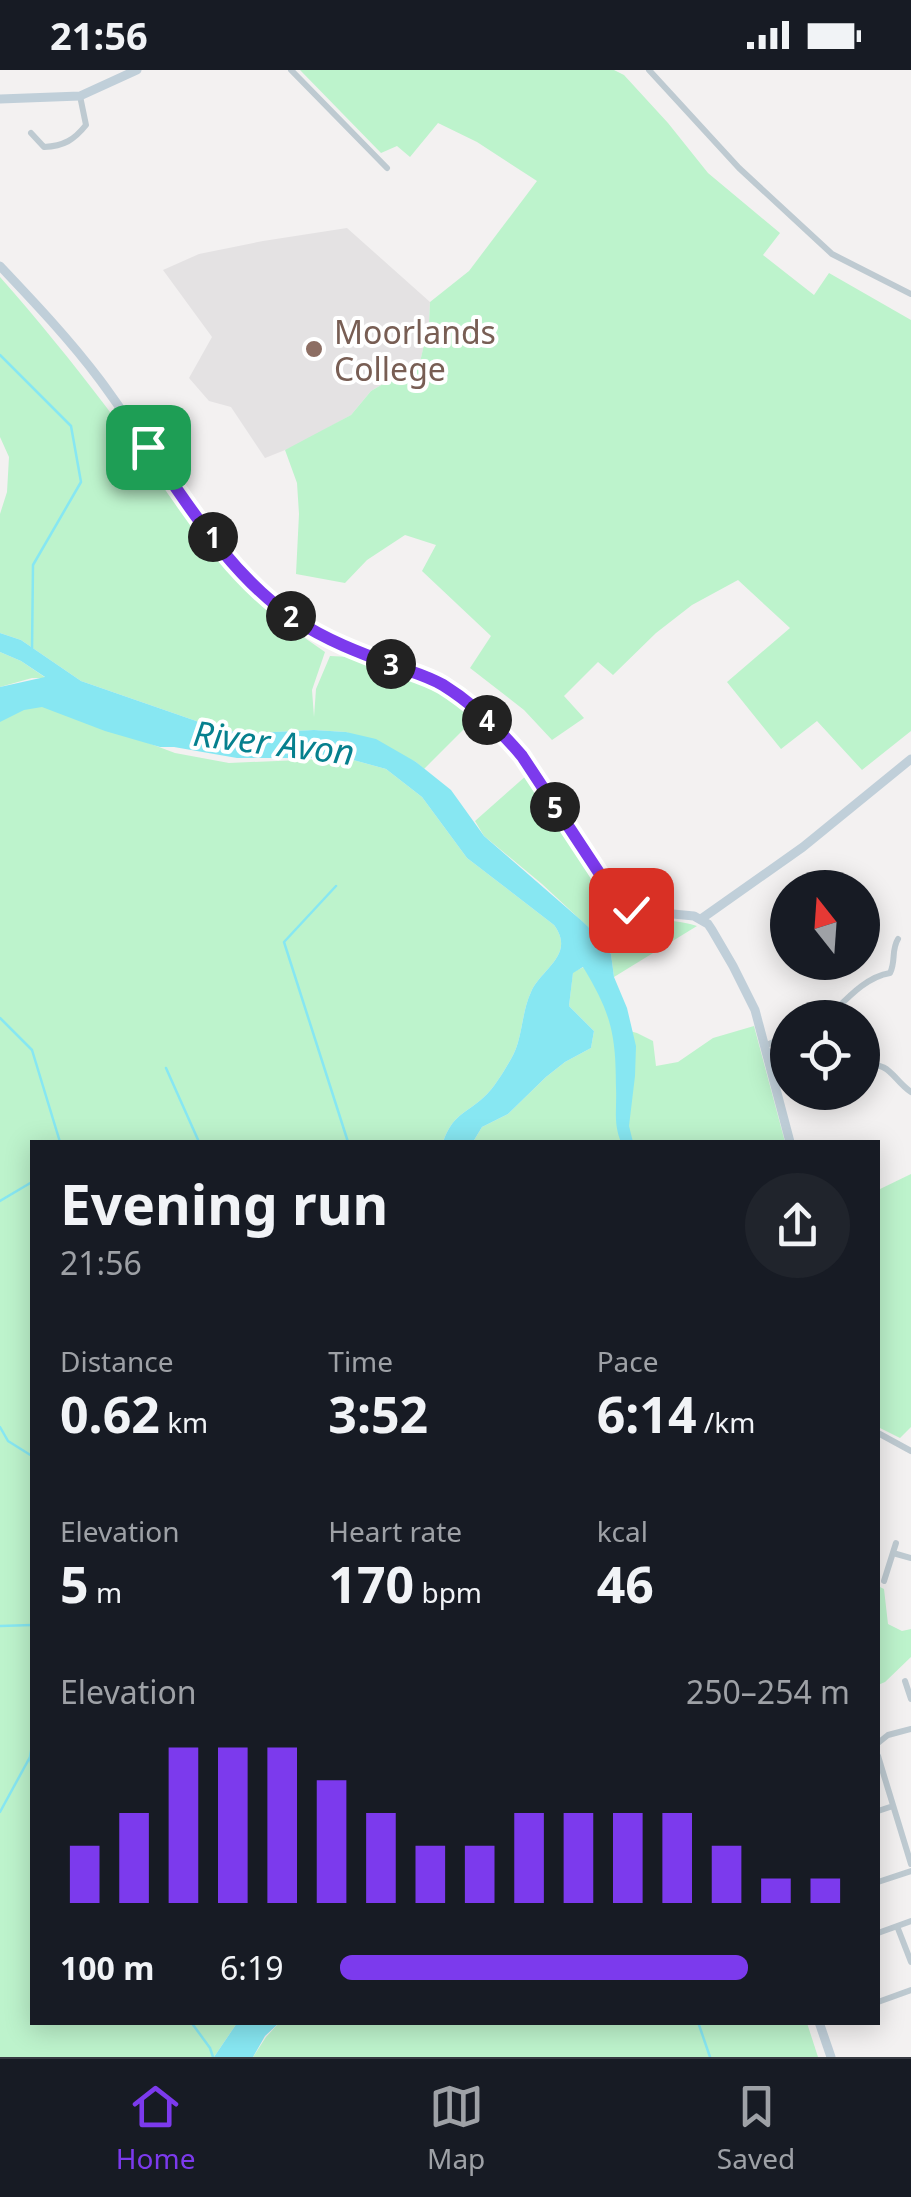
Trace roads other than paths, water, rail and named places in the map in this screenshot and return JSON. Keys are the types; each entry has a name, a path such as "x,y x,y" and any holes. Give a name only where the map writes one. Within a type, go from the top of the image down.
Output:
{"main road":[{"path":"0,99 80,96 138,70"},
{"path":"0,266 91,368 196,516 245,576 297,621 358,652 441,684 475,709 522,756 617,900 631,910 686,914 701,919 712,930 755,1010 770,1061"},
{"path":"701,919 803,846 911,759"},
{"path":"786,1110 790,1140"},
{"path":"820,2025 831,2057"}],"street":[{"path":"291,70 386,168"},
{"path":"648,70 740,168 832,254 911,294"},
{"path":"31,133 44,147 75,139 86,125 80,96"},
{"path":"844,1000 876,976 890,973 898,939"},
{"path":"764,1046 770,1044"},
{"path":"880,1066 911,1092"},
{"path":"880,1434 911,1450"},
{"path":"884,1581 896,1543"},
{"path":"893,1553 911,1558"},
{"path":"906,1681 911,1698"},
{"path":"880,1742 911,1728"},
{"path":"880,1763 911,1868 880,1881"},
{"path":"880,1810 893,1806"},
{"path":"880,1932 911,1921"},
{"path":"898,1926 911,1962"},
{"path":"880,2001 911,1990"}],"water":[{"name":"River Avon","path":"0,633 21,640 81,681 225,731 346,732 376,739 416,762 451,790 484,836 582,921 611,954 614,977 636,1046 629,1126 632,1140 620,1140 616,1122 613,1038 606,1011 583,967 573,973 569,1006 594,1031 591,1048 546,1077 508,1114 482,1127 474,1140 444,1140 455,1120 488,1093 505,1069 518,1043 531,992 559,953 560,936 554,925 467,858 422,797 386,769 346,758 237,758 160,747 42,707 24,710 0,722 0,687 45,677 0,652"},
{"path":"236,2025 277,2025 253,2057 214,2057"}],"waterway":[{"path":"0,355 71,426 81,482 33,565 32,650"},
{"path":"336,886 284,942 347,1140"},
{"path":"0,1018 32,1050 59,1140"},
{"path":"166,1068 198,1140"},
{"path":"0,1201 30,1183"},
{"path":"0,1427 8,1441 30,1455"},
{"path":"0,1626 30,1625"},
{"path":"0,1812 30,1757"},
{"path":"193,2025 213,2057"},
{"path":"699,2025 710,2057"}],"place":[{"name":"Moorlands College","path":"314,349"}]}
